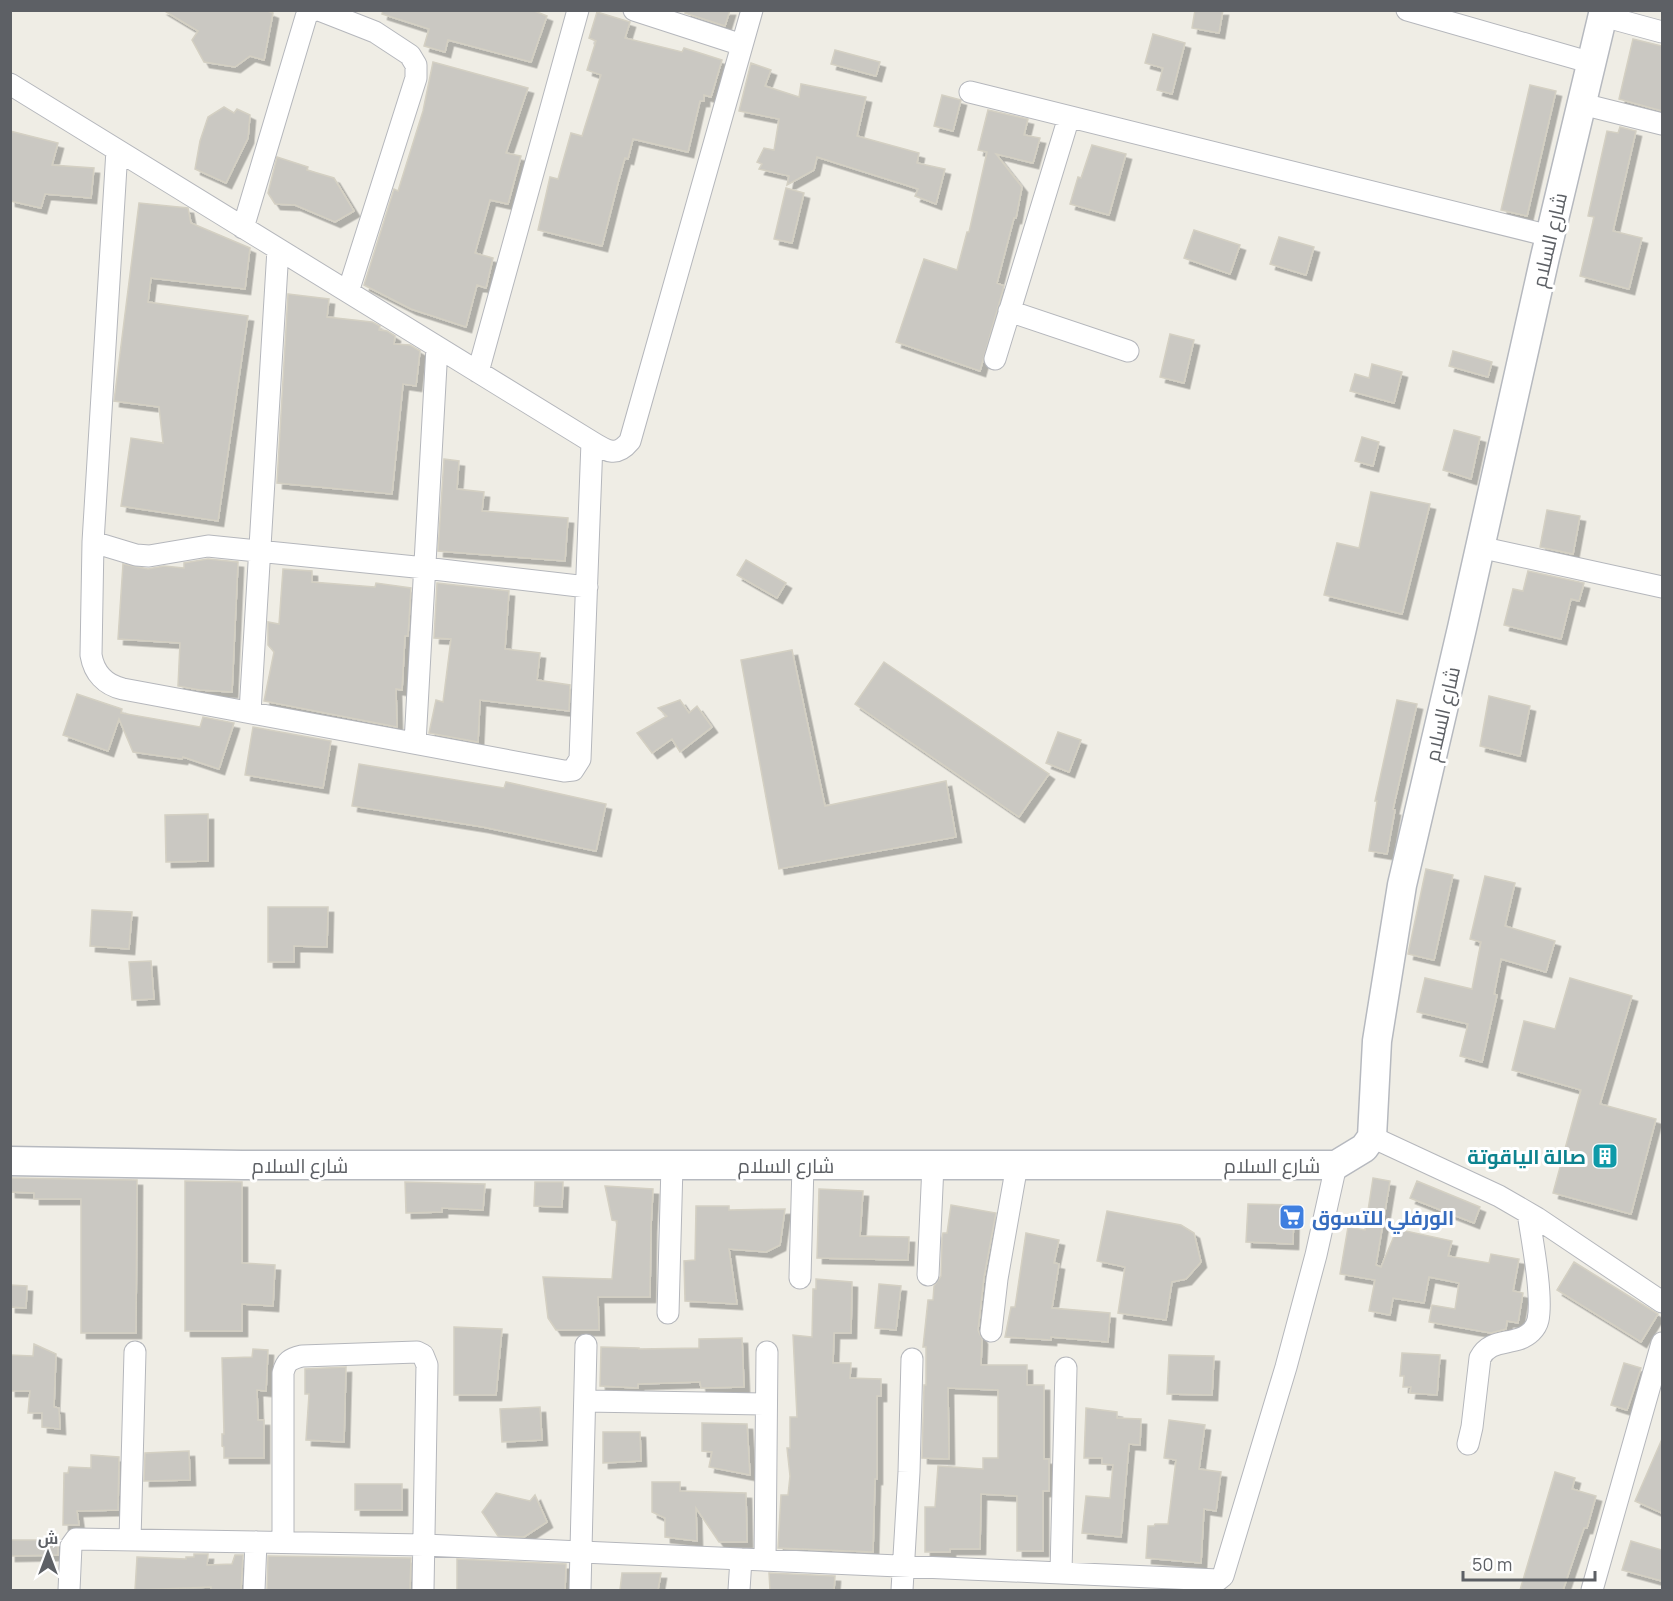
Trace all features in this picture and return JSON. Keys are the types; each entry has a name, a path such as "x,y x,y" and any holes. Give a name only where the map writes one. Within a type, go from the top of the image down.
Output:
{"main road":[{"name":"شارع السلام","path":"10,1161 242,1165 1336,1165 1364,1148 1372,1137 1377,1041 1392,934 1402,885 1550,236 1604,13"}],"street":[{"path":"243,228 306,17 310,11 318,10 375,32 410,55 416,66 416,78 348,292"},
{"path":"478,372 578,10"},
{"path":"634,10 742,45"},
{"path":"10,84 605,450 615,452 623,449 630,441 752,10"},
{"path":"1407,10 1592,63"},
{"path":"1604,13 1662,32"},
{"path":"970,92 1550,236"},
{"path":"1582,104 1662,124"},
{"path":"995,359 1069,117"},
{"path":"117,150 93,542 91,655 96,671 115,687 564,771 573,770 580,759 592,442"},
{"path":"250,712 278,249"},
{"path":"1009,311 1128,351"},
{"path":"415,743 437,346"},
{"path":"93,542 130,553 149,555 208,546 425,567 586,586"},
{"path":"1479,547 1662,587"},
{"path":"1372,1137 1499,1196 1662,1302"},
{"path":"668,1313 672,1165"},
{"path":"800,1278 803,1165"},
{"path":"928,1275 933,1165"},
{"path":"992,1331 997,1279 1017,1165"},
{"path":"69,1590 73,1540 424,1545 1061,1572 1113,1582 1218,1580 1223,1576 1286,1367 1336,1165"},
{"path":"1468,1443 1480,1358 1484,1350 1492,1345 1526,1337 1535,1328 1538,1319 1537,1284 1528,1213"},
{"path":"1592,1590 1662,1343"},
{"path":"580,1590 586,1345"},
{"path":"130,1540 135,1352"},
{"path":"283,1542 283,1373 285,1365 290,1359 302,1356 417,1352 423,1355 427,1365 423,1590"},
{"path":"765,1560 767,1352"},
{"path":"902,1590 909,1472 912,1359"},
{"path":"1061,1572 1066,1368"},
{"path":"585,1401 766,1404"},
{"path":"254,1590 256,1542"},
{"path":"739,1590 741,1559"}],"building":[{"path":"163,10 265,10 273,13 264,60 250,56 235,67 204,62 192,40 198,31"},
{"path":"383,10 532,10 547,16 531,62 448,40 445,52 424,46 429,29 382,14"},
{"path":"686,10 730,10 725,26 685,13"},
{"path":"1195,10 1223,10 1219,33 1192,28"},
{"path":"597,12 630,22 625,38 682,52 684,48 722,60 711,97 704,95 704,101 700,101 688,152 633,139 628,159 625,158 602,246 538,230 550,177 558,179 571,133 582,136 601,75 587,70 596,41 589,38"},
{"path":"1153,34 1185,43 1172,94 1157,90 1163,68 1145,63"},
{"path":"1633,39 1662,46 1662,111 1619,99"},
{"path":"835,50 880,62 876,76 831,64"},
{"path":"433,62 528,88 506,153 521,156 508,204 490,200 475,253 493,258 486,288 477,285 466,327 411,309 364,285 394,189 398,191 423,111"},
{"path":"751,63 771,70 765,86 799,97 801,84 866,97 857,136 919,153 917,163 945,169 936,204 915,196 918,189 817,157 814,170 787,185 789,176 759,169 762,164 757,162 764,148 774,150 779,119 739,111"},
{"path":"1530,85 1556,91 1527,216 1501,210"},
{"path":"942,95 961,100 953,131 934,126"},
{"path":"224,107 234,113 237,109 250,115 248,138 226,183 195,169 200,141 208,117"},
{"path":"988,110 1028,119 1024,135 1040,138 1033,163 996,154 1022,187 1016,218 1014,218 997,283 1004,286 980,371 896,342 924,259 957,270 967,232 969,232 987,152 978,150"},
{"path":"1620,127 1636,131 1613,231 1642,238 1629,289 1580,276 1594,217 1588,216 1607,131 1618,133"},
{"path":"10,131 58,143 52,165 94,168 91,198 45,194 41,208 10,201"},
{"path":"1092,145 1126,154 1109,215 1070,204 1078,177 1081,178"},
{"path":"277,157 308,167 307,170 334,178 354,211 335,222 295,205 275,204 268,193"},
{"path":"786,188 804,193 792,243 774,239"},
{"path":"139,203 188,208 191,223 250,248 245,289 151,278 148,302 248,316 218,521 121,506 131,438 163,443 159,407 114,401"},
{"path":"1194,230 1240,245 1230,274 1184,258"},
{"path":"1279,237 1314,247 1306,275 1270,264"},
{"path":"288,294 329,299 327,317 372,322 380,326 379,330 387,331 395,336 394,344 410,345 420,351 416,386 403,384 392,494 277,483"},
{"path":"1170,334 1194,340 1184,383 1160,377"},
{"path":"1453,351 1492,362 1488,377 1449,366"},
{"path":"1372,364 1402,372 1394,403 1350,391 1355,374 1369,378"},
{"path":"1454,430 1480,437 1471,479 1443,470"},
{"path":"1362,437 1379,442 1373,466 1355,461"},
{"path":"444,459 459,461 457,489 484,492 482,511 568,518 565,561 438,551"},
{"path":"1371,492 1430,504 1402,614 1324,595 1337,543 1359,548"},
{"path":"1547,510 1580,516 1573,554 1540,547"},
{"path":"208,559 238,562 232,692 178,686 180,643 118,639 123,564 148,569 164,566 184,568 184,563"},
{"path":"746,560 786,583 777,598 737,575"},
{"path":"283,569 312,571 312,582 375,587 376,583 411,588 402,690 396,689 397,727 264,701 274,652 268,645 268,622 279,624"},
{"path":"1528,571 1584,583 1579,601 1571,599 1561,639 1504,625 1513,589 1523,591"},
{"path":"437,583 509,591 505,649 540,653 537,680 570,685 569,711 480,700 478,742 429,733 436,700 443,702 451,639 434,638"},
{"path":"792,650 825,806 946,781 956,837 779,869 741,660"},
{"path":"884,662 1049,774 1019,817 855,704"},
{"path":"77,694 122,709 121,713 200,727 203,717 234,723 219,769 183,757 182,759 133,752 119,719 108,751 63,735"},
{"path":"1489,696 1530,706 1520,756 1480,746"},
{"path":"680,700 689,713 697,706 712,727 680,752 672,739 652,753 637,733 667,716 658,708"},
{"path":"1397,700 1417,704 1393,809 1395,810 1387,854 1369,851 1377,801 1375,801"},
{"path":"253,727 331,741 323,788 245,775"},
{"path":"1058,732 1081,740 1069,772 1046,763"},
{"path":"359,764 504,788 506,782 606,804 596,851 483,827 352,806"},
{"path":"208,814 208,861 166,862 165,815"},
{"path":"1426,869 1453,875 1434,960 1408,954"},
{"path":"1485,876 1515,883 1505,926 1555,941 1546,972 1501,959 1494,994 1497,995 1482,1062 1460,1056 1468,1024 1417,1012 1425,978 1472,989 1481,942 1470,939"},
{"path":"268,907 328,907 327,947 294,946 294,962 268,962"},
{"path":"92,910 132,912 129,949 90,946"},
{"path":"151,961 154,999 132,1000 129,962"},
{"path":"1570,978 1632,996 1600,1104 1656,1119 1631,1214 1553,1193 1581,1090 1512,1070 1524,1021 1555,1029"},
{"path":"10,1178 137,1180 136,1333 81,1333 81,1199 34,1199 34,1193 10,1192"},
{"path":"1373,1178 1390,1181 1376,1265 1381,1267 1397,1229 1452,1241 1448,1256 1489,1263 1491,1254 1519,1259 1513,1291 1523,1293 1518,1323 1507,1321 1506,1329 1491,1333 1429,1322 1432,1305 1455,1309 1459,1283 1429,1277 1424,1303 1393,1298 1390,1315 1369,1311 1375,1280 1340,1274 1348,1227 1365,1230"},
{"path":"185,1181 242,1182 242,1263 275,1265 273,1306 242,1304 242,1331 185,1331"},
{"path":"1417,1181 1480,1207 1474,1223 1410,1198"},
{"path":"405,1182 485,1184 483,1210 442,1208 442,1212 406,1213"},
{"path":"535,1182 563,1182 562,1207 534,1206"},
{"path":"605,1186 653,1189 650,1297 598,1297 599,1330 556,1330 548,1318 543,1277 612,1279 617,1221 612,1220"},
{"path":"819,1189 863,1191 860,1236 909,1237 908,1260 817,1258"},
{"path":"1248,1204 1294,1205 1293,1244 1246,1242"},
{"path":"951,1205 996,1213 984,1277 978,1330 982,1339 981,1365 1027,1365 1027,1385 1044,1385 1044,1459 1049,1459 1049,1491 1043,1491 1043,1551 1017,1551 1017,1496 981,1494 980,1549 925,1552 925,1507 935,1507 938,1466 983,1469 983,1458 998,1458 998,1390 948,1388 949,1459 922,1458 924,1385 926,1385 926,1347 923,1347 928,1300 933,1300 934,1286 941,1276 942,1238 943,1233 947,1233"},
{"path":"696,1206 729,1206 729,1210 785,1209 780,1245 766,1252 729,1249 737,1304 685,1301 684,1261 695,1260"},
{"path":"1107,1211 1181,1225 1194,1233 1201,1262 1186,1279 1172,1282 1166,1320 1118,1313 1125,1267 1097,1261"},
{"path":"1026,1233 1059,1240 1054,1263 1059,1264 1052,1308 1110,1313 1108,1342 1051,1337 1051,1340 1005,1337 1011,1307 1015,1307"},
{"path":"1574,1262 1658,1314 1641,1342 1557,1290"},
{"path":"816,1279 852,1282 851,1333 834,1333 833,1363 851,1363 850,1378 881,1379 881,1396 877,1396 877,1479 875,1479 873,1552 778,1548 781,1495 788,1495 790,1476 787,1448 790,1448 790,1417 797,1417 793,1335 812,1337 813,1289 816,1289"},
{"path":"879,1284 901,1286 896,1330 875,1328"},
{"path":"10,1285 27,1286 26,1308 10,1307"},
{"path":"454,1327 502,1329 496,1395 454,1395"},
{"path":"742,1338 744,1387 701,1388 700,1382 638,1384 638,1388 600,1386 601,1347 699,1348 699,1339"},
{"path":"34,1344 56,1354 54,1407 59,1408 60,1429 42,1427 42,1413 28,1413 30,1391 10,1391 10,1355 33,1356"},
{"path":"253,1349 268,1350 266,1391 257,1390 258,1420 264,1420 264,1458 224,1458 222,1358 252,1357"},
{"path":"1402,1353 1440,1355 1437,1395 1410,1393 1411,1387 1403,1387 1404,1376 1400,1376"},
{"path":"1169,1355 1214,1356 1212,1395 1167,1394"},
{"path":"1624,1363 1641,1368 1627,1410 1611,1405"},
{"path":"346,1367 344,1442 306,1440 309,1394 305,1394 305,1369"},
{"path":"540,1407 542,1440 502,1442 500,1409"},
{"path":"1086,1408 1117,1412 1117,1418 1141,1419 1140,1445 1129,1444 1121,1537 1082,1533 1086,1496 1110,1498 1113,1465 1102,1464 1102,1458 1084,1458"},
{"path":"1169,1420 1205,1425 1199,1469 1221,1472 1216,1511 1204,1509 1201,1563 1146,1558 1148,1526 1168,1524 1176,1460 1164,1458"},
{"path":"702,1423 747,1424 750,1475 709,1467 712,1452 702,1451"},
{"path":"603,1432 640,1432 641,1461 603,1463"},
{"path":"1662,1439 1662,1513 1635,1501"},
{"path":"189,1451 190,1480 144,1481 145,1453"},
{"path":"91,1455 119,1457 118,1510 77,1511 79,1525 63,1525 64,1473 68,1473 69,1467 91,1468"},
{"path":"1555,1472 1575,1478 1572,1489 1596,1496 1587,1528 1584,1528 1563,1590 1520,1590"},
{"path":"652,1482 680,1482 680,1491 746,1493 747,1542 719,1542 696,1508 697,1541 665,1537 665,1518 652,1512"},
{"path":"355,1484 402,1484 402,1510 355,1510"},
{"path":"496,1493 530,1501 535,1495 547,1522 524,1537 498,1536 482,1512"},
{"path":"10,1540 58,1540 58,1555 10,1556"},
{"path":"1631,1541 1662,1550 1662,1581 1622,1570"},
{"path":"194,1554 208,1554 207,1565 232,1564 235,1555 243,1555 241,1590 211,1590 211,1587 135,1590 137,1557 186,1559 186,1557 194,1557"},
{"path":"268,1556 411,1558 410,1590 267,1590"},
{"path":"457,1559 566,1564 565,1590 457,1590"},
{"path":"622,1573 661,1573 658,1590 620,1590"},
{"path":"769,1573 835,1576 834,1590 770,1590"}],"place":[{"name":"صالة الياقوتة","path":"1605,1156"},
{"name":"الورفلي للتسوق","path":"1292,1217"}]}
